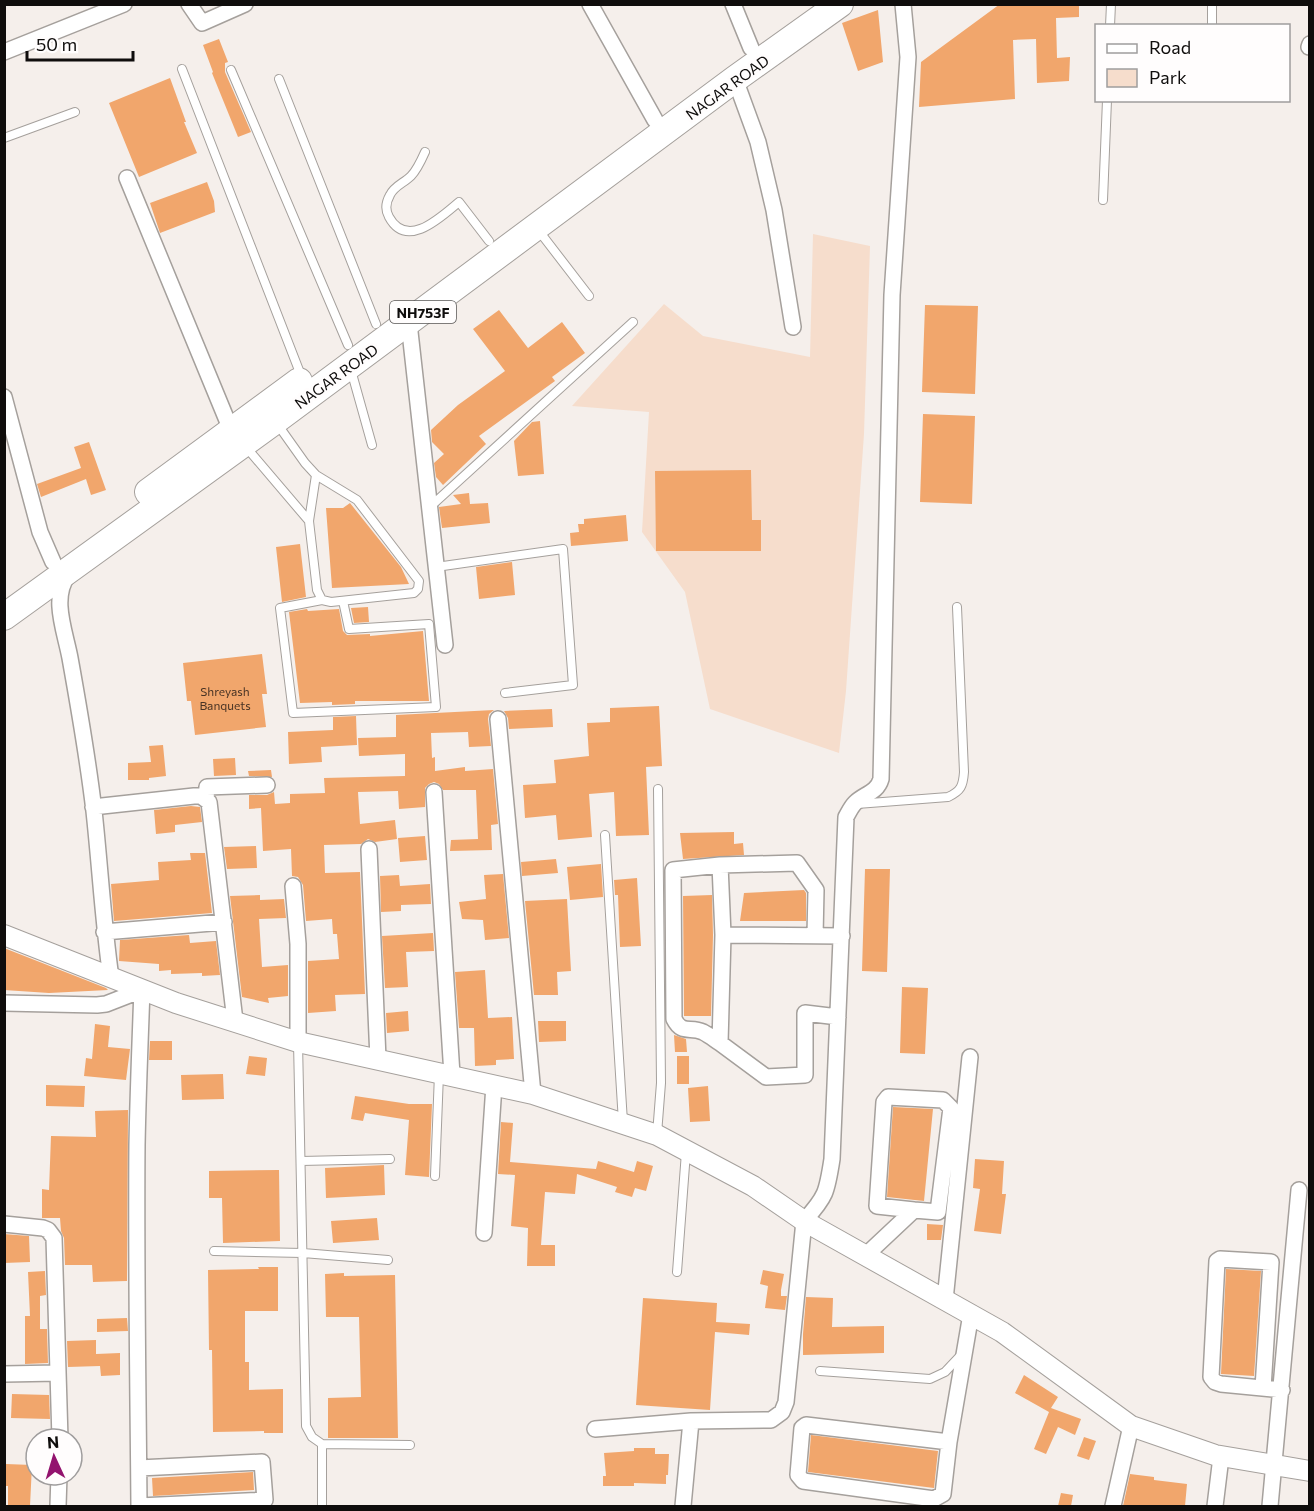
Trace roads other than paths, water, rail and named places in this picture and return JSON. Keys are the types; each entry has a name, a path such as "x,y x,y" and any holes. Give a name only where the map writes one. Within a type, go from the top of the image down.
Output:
{"highway":[{"name":"NAGAR ROAD","path":"237,437 275,421 349,355 376,324 810,4"},
{"name":"NAGAR ROAD","path":"4,618 62,566 237,437 302,379 409,322 840,4"},
{"name":"NAGAR ROAD","path":"4,597 62,566"}],"main road":[{"path":"4,935 142,990 235,1022 298,1041 533,1094 657,1135 753,1186 804,1221 1002,1332 1131,1426 1221,1456 1310,1471"}],"street":[{"path":"4,52 124,4"},
{"path":"189,4 202,23 245,4"},
{"path":"590,4 655,120"},
{"path":"733,4 751,48"},
{"path":"595,1429 691,1421 771,1420 782,1412 786,1402 804,1221 818,1206 827,1190 831,1159 846,817 853,805 879,786 881,779 892,295 908,57 903,4"},
{"path":"735,80 758,142 774,210 793,327"},
{"path":"127,178 237,437"},
{"path":"409,322 445,645"},
{"path":"4,397 40,532 62,566 60,610 93,807 104,932 111,978"},
{"path":"498,719 533,1094"},
{"path":"235,1022 211,809 206,798 207,787 267,785"},
{"path":"434,792 445,1074"},
{"path":"93,807 194,796 206,798"},
{"path":"369,849 378,1059"},
{"path":"814,936 816,890 797,863 720,865 673,870 674,1018 678,1027 701,1031 766,1077 805,1075 805,1013 838,1017"},
{"path":"720,865 723,935 720,1043"},
{"path":"293,886 298,944 298,1041"},
{"path":"104,932 224,922"},
{"path":"723,935 842,936"},
{"path":"4,1003 97,1005 106,1004 142,990 137,1144 139,1506 265,1500 262,1462 139,1468"},
{"path":"945,1300 969,1057"},
{"path":"484,1233 494,1085"},
{"path":"865,1256 914,1210 938,1212 951,1108 943,1101 888,1097 884,1102 877,1206 914,1210"},
{"path":"1270,1506 1299,1190"},
{"path":"4,1224 44,1228 54,1238 60,1427"},
{"path":"1282,1390 1221,1384 1215,1382 1211,1377 1217,1261 1232,1258 1293,1265"},
{"path":"1263,1388 1271,1262"},
{"path":"949,1442 806,1425 802,1428 798,1475 803,1481 934,1499 943,1494 949,1442 971,1314"},
{"path":"1268,1314 1288,1316"},
{"path":"4,1374 58,1373"},
{"path":"683,1506 691,1421"},
{"path":"1113,1506 1131,1426"},
{"path":"1215,1506 1221,1456"},
{"path":"58,1506 59,1487"}],"lane":[{"path":"1110,24 1111,4"},
{"path":"1212,4 1212,24"},
{"path":"182,69 302,379"},
{"path":"231,70 349,355 372,445"},
{"path":"279,79 376,324"},
{"path":"1103,200 1107,102"},
{"path":"4,138 75,112"},
{"path":"425,152 416,170 390,194 386,211 390,219 396,226 412,232 423,229 436,221 459,202 489,241"},
{"path":"536,228 589,296"},
{"path":"429,507 633,322"},
{"path":"275,421 316,475 357,500 419,581 418,589 414,593 331,602 322,600 280,608 293,713 436,707 429,624 349,629 343,601"},
{"path":"237,437 309,521"},
{"path":"316,475 309,521 317,590 322,600"},
{"path":"436,567 563,549 573,685 506,693"},
{"path":"853,805 948,797 958,792 963,785 957,607"},
{"path":"657,1135 661,1083 658,789"},
{"path":"605,835 623,1122"},
{"path":"298,1041 306,1419 312,1437 322,1444 410,1445"},
{"path":"435,1176 445,1074"},
{"path":"677,1272 686,1151"},
{"path":"301,1161 390,1159"},
{"path":"214,1251 303,1253 388,1260"},
{"path":"820,1371 930,1379 945,1372 965,1350"},
{"path":"322,1444 322,1506"}]}
